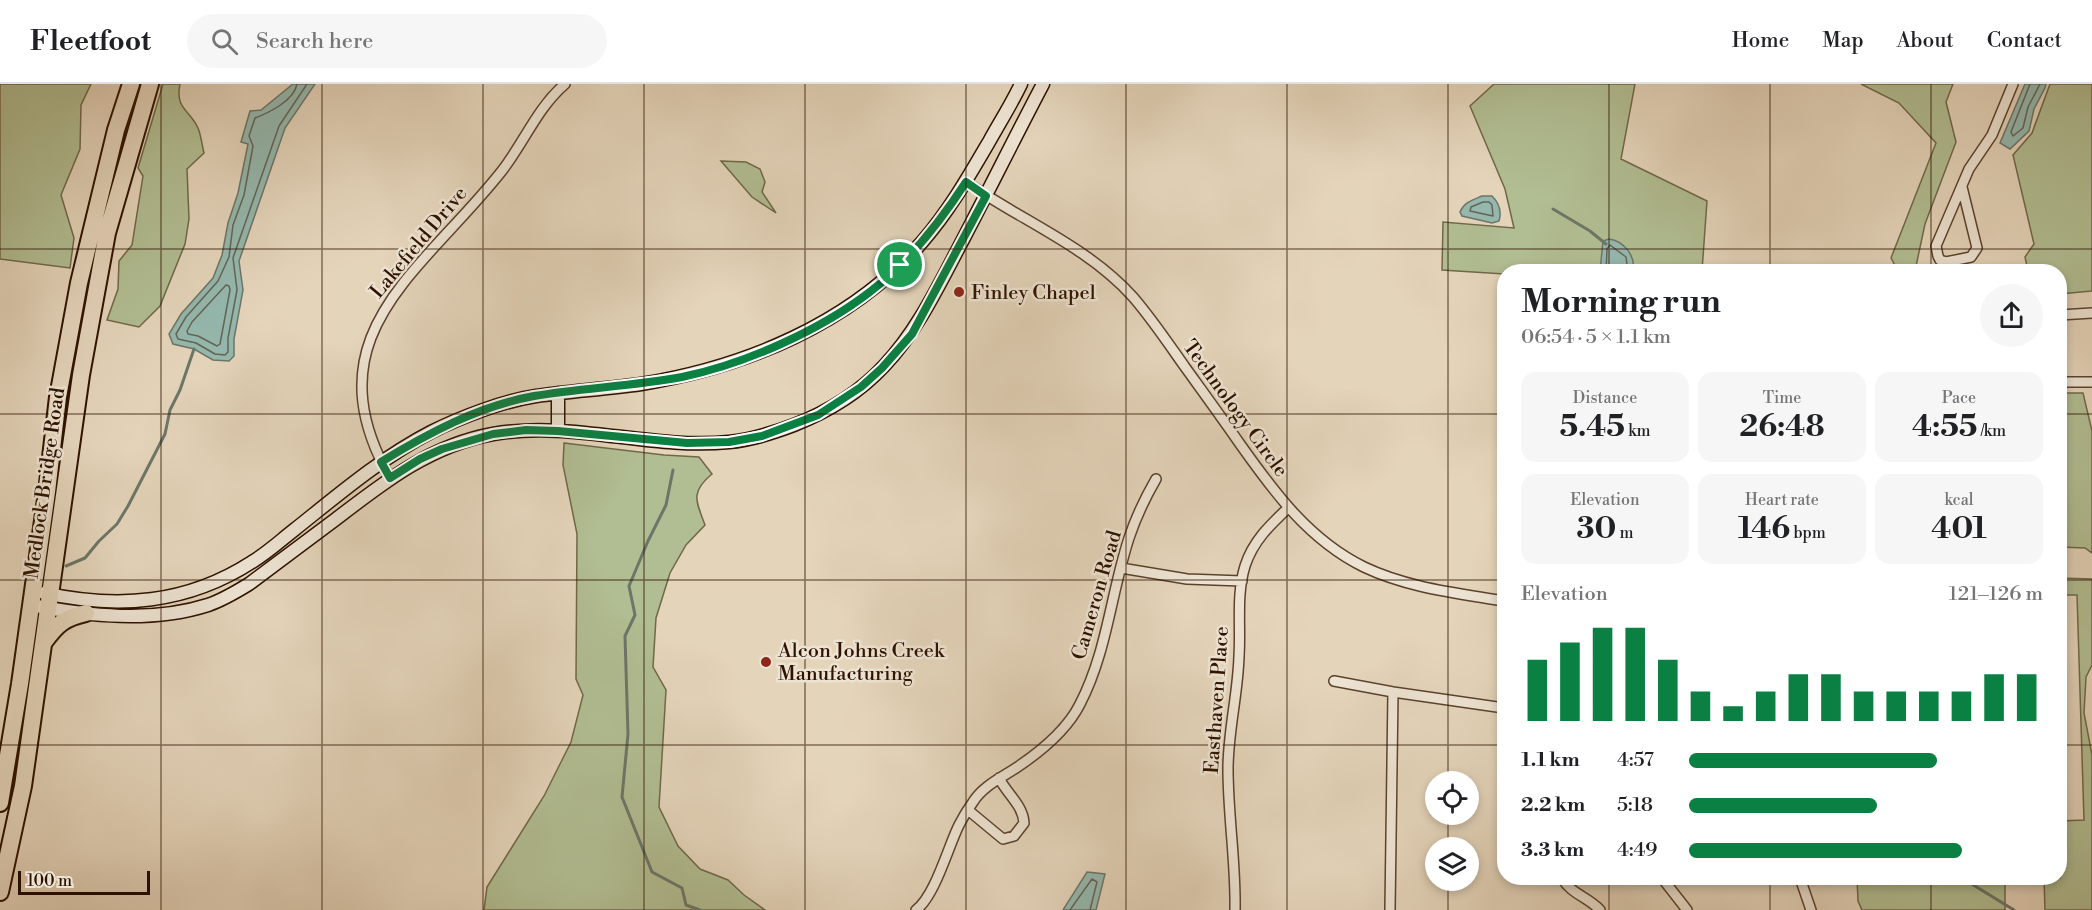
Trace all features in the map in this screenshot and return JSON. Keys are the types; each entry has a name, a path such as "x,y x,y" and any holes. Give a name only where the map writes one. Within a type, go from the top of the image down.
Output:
{"highway":[{"name":"Medlock Bridge Road","path":"0,892 23,786 43,643 40,600 47,492 58,397 79,283 116,130 131,84"},
{"name":"Medlock Bridge Road","path":"0,803 40,600 107,233 150,84"},
{"path":"43,643 62,621 86,613"}],"street":[{"name":"Lakefield Drive","path":"390,478 369,435 362,399 364,360 375,326 395,293 501,171 539,112 565,84"},
{"path":"40,600 117,602 165,598 195,590 254,562 381,462 433,431 456,421 532,397 628,386 685,376 732,363 786,342 872,291 921,243 966,182 1021,84"},
{"path":"40,600 86,613 132,616 169,613 210,604 249,584 390,478 420,459 465,441 493,434 526,430 558,431 687,443 729,442 762,436 818,415 861,387 882,368 912,334 1043,84"},
{"path":"1962,187 1977,248 1971,257 1946,262 1940,260 1936,246 1969,169 1992,135 2013,84"},
{"name":"Technology Circle","path":"966,182 1082,252 1133,297 1271,487 1288,508 1326,544 1364,567 1395,579 1429,588 1497,600"},
{"path":"2067,315 2092,313"},
{"path":"2067,382 2092,382"},
{"path":"558,393 558,431"},
{"name":"Cameron Road","path":"916,910 921,906 936,880 959,825 975,799 999,778 1053,740 1079,706 1101,652 1121,568 1141,505 1156,479"},
{"name":"Easthaven Place","path":"1235,910 1236,891 1228,811 1228,766 1230,728 1238,679 1239,599 1245,566 1261,534 1288,508"},
{"path":"1121,568 1187,579 1242,581"},
{"path":"1334,681 1497,707"},
{"path":"1390,910 1393,692"},
{"path":"968,810 1003,838 1014,836 1024,823 1024,813 999,778"},
{"path":"1566,885 1578,895 1591,901 1600,910"},
{"path":"1667,885 1687,910"},
{"path":"1802,885 1811,910"}],"green space":[{"path":"0,84 91,84 81,105 80,149 61,195 74,238 70,268 0,259"},
{"path":"163,84 180,84 179,99 198,128 204,153 187,169 189,219 185,244 160,306 139,327 107,320 118,289 119,261 132,245 143,176 138,168"},
{"path":"1494,84 1635,84 1621,159 1707,201 1702,264 1497,264 1497,274 1442,270 1443,222 1514,228 1505,189 1470,106"},
{"path":"1861,84 1953,84 1946,102 1956,142 1925,224 1916,264 1894,264 1891,258 1936,143 1899,103"},
{"path":"2050,84 2092,84 2092,291 2067,293 2067,264 2026,264 2025,257 2034,244 2013,155 2032,133"},
{"path":"721,161 746,162 760,169 765,182 762,192 776,213 752,197"},
{"path":"2067,393 2083,393 2092,431 2092,553 2085,548 2067,547"},
{"path":"564,443 699,457 712,474 700,486 697,497 705,525 686,545 670,573 656,618 653,667 666,690 659,807 678,846 700,869 728,880 765,910 484,910 487,887 544,796 571,742 583,695 576,679 577,534 563,465"},
{"path":"2067,578 2092,579 2092,665 2086,677 2084,713 2092,755 2092,910 2045,910 2044,885 2067,885 2067,821 2084,820 2077,595 2067,595"},
{"path":"1857,885 2005,885 2005,910 1862,910 1858,901"}],"water":[{"path":"293,84 315,84 285,128 239,261 243,290 234,339 234,356 229,361 213,360 194,349 173,344 169,334 181,314 213,278 222,255 248,144 241,142 250,111 261,110"},
{"path":"2025,84 2046,84 2034,109 2029,131 2010,149 2000,143"},
{"path":"1482,196 1492,196 1496,201 1500,211 1499,221 1492,223 1462,216 1460,212 1464,206"},
{"path":"1614,240 1624,246 1631,255 1633,264 1601,264 1603,241"},
{"path":"1087,872 1105,874 1096,910 1063,910"}],"waterway":[{"path":"1553,209 1590,231 1606,244"},
{"path":"66,566 85,558 117,524 128,506 165,434 170,410 180,390 194,349"},
{"path":"673,470 666,505 629,586 635,615 625,636 628,734 622,797 652,872 682,888 686,905 700,910"},
{"path":"1973,885 2014,910"}],"place":[{"name":"Finley Chapel","path":"959,292"},
{"name":"Alcon Johns Creek Manufacturing","path":"766,662"}],"route":[{"path":"966,182 986,196 912,334 882,368 861,387 835,405 800,423 762,436 729,442 687,443 526,430 493,434 442,449 420,459 390,478 381,462 433,431 492,408 532,397 685,376 732,363 786,342 843,309 872,291 900,265 921,243 966,182"}]}
